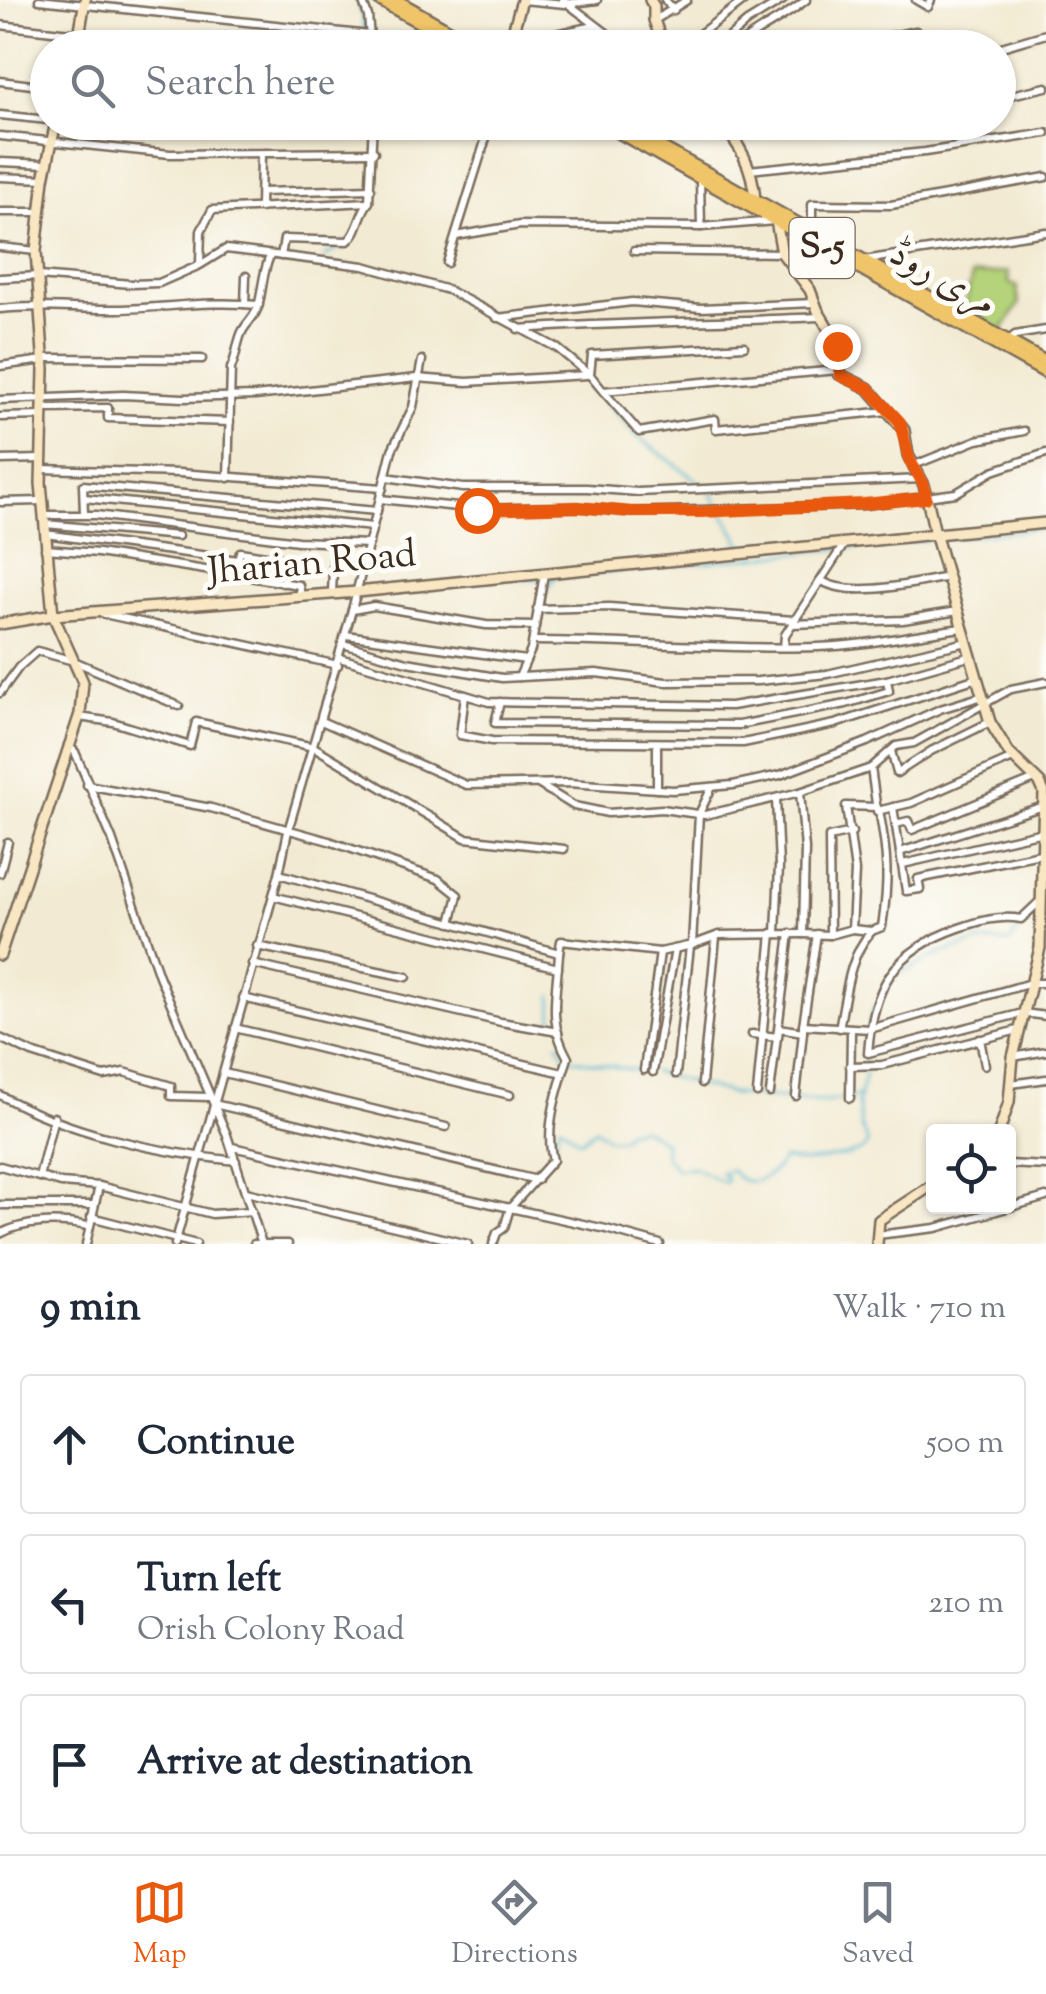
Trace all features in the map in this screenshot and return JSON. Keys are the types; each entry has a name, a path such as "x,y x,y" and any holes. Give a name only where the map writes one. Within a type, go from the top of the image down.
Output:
{"main road":[{"path":"379,0 436,30"},
{"path":"396,0 439,30"},
{"path":"512,30 522,0"},
{"path":"657,1 654,20 657,30"},
{"path":"80,30 84,3"},
{"path":"0,956 3,934 79,717 83,682 54,615 42,501 44,359 36,251 51,140"},
{"name":"مری روڈ","path":"632,140 776,221 1046,362"},
{"name":"مری روڈ","path":"648,140 863,260 1046,372"},
{"path":"735,140 749,170 755,200"},
{"path":"776,221 782,253 810,290 836,341 838,370 844,379 868,388 904,430 990,722 1013,758 1041,784 1044,853 1040,948 1018,1030 1009,1102 1002,1124"},
{"name":"Jharian Road","path":"0,624 54,615 357,592 1046,523"},
{"path":"877,1239 879,1220 926,1189"}],"street":[{"path":"40,0 288,30"},
{"path":"362,0 369,30"},
{"path":"522,0 597,0"},
{"path":"654,20 687,0"},
{"path":"705,30 745,0"},
{"path":"738,30 783,0"},
{"path":"757,30 789,14 806,0"},
{"path":"916,0 928,7 931,0"},
{"path":"657,1 674,10"},
{"path":"565,2 602,30"},
{"path":"0,25 30,31"},
{"path":"576,30 596,26"},
{"path":"1016,43 1046,34"},
{"path":"0,81 30,85"},
{"path":"1016,94 1046,87"},
{"path":"0,115 30,118"},
{"path":"1016,138 1046,133"},
{"path":"0,136 30,138"},
{"path":"51,140 170,154 374,152"},
{"path":"281,256 284,239 348,241 353,237 361,212 369,202 374,140"},
{"path":"447,263 485,140"},
{"path":"749,170 1001,140"},
{"path":"260,208 261,154"},
{"path":"0,162 47,164"},
{"path":"812,232 812,204 891,206 1046,177"},
{"path":"0,178 44,179"},
{"path":"700,179 701,227"},
{"path":"260,192 371,189"},
{"path":"200,266 201,231 209,212 369,202"},
{"path":"0,212 40,212"},
{"path":"456,236 520,225 701,227 776,221"},
{"path":"863,260 1046,232"},
{"path":"0,247 36,251"},
{"path":"0,278 39,276 158,283 200,266 226,249 281,256 388,272 448,290 556,348 590,375 639,432 715,419 716,429 889,410"},
{"path":"634,251 782,253"},
{"path":"228,478 231,368 239,352 242,331 259,305 270,256"},
{"path":"245,304 246,276"},
{"path":"0,309 42,304 111,309 219,301 259,305"},
{"path":"497,318 632,302 701,308 814,303"},
{"path":"518,329 640,320 693,323 822,317"},
{"path":"1009,340 1015,334 1046,330"},
{"path":"590,375 592,355 744,346"},
{"path":"0,366 44,359 202,359"},
{"path":"176,1242 357,592 392,450 413,407 422,360"},
{"path":"603,391 838,370"},
{"path":"0,417 44,407 292,394 417,378 467,382 590,375"},
{"path":"0,400 44,407 108,408 108,418 230,422"},
{"path":"912,466 977,440 1024,431"},
{"path":"380,499 477,510 578,507 631,512 864,504 956,493 993,471 1046,453"},
{"path":"0,460 383,488"},
{"path":"386,477 462,488 638,492 921,479"},
{"path":"84,514 83,486 377,511"},
{"path":"84,498 373,527"},
{"path":"0,502 42,501"},
{"path":"44,524 84,514 368,544"},
{"path":"44,524 178,536"},
{"path":"44,524 238,560 240,552 286,559 283,582"},
{"path":"332,594 334,542"},
{"path":"784,647 785,635 845,543"},
{"path":"45,549 98,553 300,585 300,597"},
{"path":"519,677 532,641 544,574"},
{"path":"822,581 835,589 948,577"},
{"path":"352,610 374,606 486,625 535,626"},
{"path":"537,609 609,608 794,622 902,620 958,611"},
{"path":"94,612 338,661 500,702 732,706 886,680 973,656"},
{"path":"0,616 12,622"},
{"path":"532,641 821,647 963,628"},
{"path":"344,639 526,660"},
{"path":"344,639 444,669 519,677 596,674 666,682 826,674 968,642"},
{"path":"0,694 19,667 37,651 74,661 179,706"},
{"path":"465,695 460,735 492,741 743,743 836,724 978,677"},
{"path":"500,702 495,723 739,725 889,691 886,680"},
{"path":"321,721 466,785 712,787 812,764 940,710 1046,682"},
{"path":"537,784 574,806 608,812 662,808 698,814 776,799 871,768 896,746 914,743 983,700"},
{"path":"79,717 113,722 190,746 196,722 314,747 465,838 564,849"},
{"path":"890,751 897,773 990,722"},
{"path":"657,744 657,789"},
{"path":"68,745 75,752 112,839 159,976 232,1148 262,1244"},
{"path":"852,929 852,832 846,806 878,809 911,804 1013,758"},
{"path":"840,1028 854,960 861,943 882,927 888,886 871,768"},
{"path":"896,824 908,821 912,830 1041,784"},
{"path":"87,785 210,808 438,879 458,896 451,924"},
{"path":"676,1074 691,946 698,814 712,787"},
{"path":"800,792 804,849 802,934"},
{"path":"756,1093 779,866 776,799"},
{"path":"900,852 1044,806"},
{"path":"893,807 906,892 920,889 918,879 1044,853"},
{"path":"830,935 829,837 852,832"},
{"path":"903,864 1043,832"},
{"path":"0,872 8,842"},
{"path":"279,874 559,953"},
{"path":"272,896 558,968"},
{"path":"1039,902 1021,919 1010,916 978,922 936,936 906,953 884,984 871,1014 868,1053 1023,1012 1046,1016"},
{"path":"493,1244 496,1233 504,1228 510,1208 552,1160 557,1090 568,1058 552,1004 561,941 660,952 716,937 872,931"},
{"path":"770,1094 790,933"},
{"path":"796,1096 817,934"},
{"path":"702,1083 716,937"},
{"path":"257,946 406,977"},
{"path":"660,952 648,1071 675,949"},
{"path":"252,964 558,1032"},
{"path":"778,1037 779,1028 867,1030 1031,983 1046,983"},
{"path":"243,998 563,1073"},
{"path":"235,1028 510,1095"},
{"path":"850,1098 851,1030"},
{"path":"850,1066 882,1065 1018,1030"},
{"path":"752,1034 778,1037"},
{"path":"0,1038 32,1053 104,1076 124,1072 170,1086 171,1096 212,1102 538,1180"},
{"path":"980,1039 985,1065"},
{"path":"1013,1057 1046,1051"},
{"path":"223,1073 446,1126"},
{"path":"1011,1084 1046,1079"},
{"path":"0,1106 3,1096 132,1144 198,1158 236,1161"},
{"path":"39,1177 54,1118"},
{"path":"232,1148 660,1244"},
{"path":"1016,1164 1046,1166"},
{"path":"0,1166 62,1184 99,1186 212,1214 252,1211"},
{"path":"86,1244 99,1186"},
{"path":"246,1192 468,1244"},
{"path":"877,1239 936,1228 1046,1197"},
{"path":"0,1205 94,1205"},
{"path":"0,1234 18,1227 90,1221 196,1244"},
{"path":"254,1244 288,1244"}],"green space":[{"path":"1008,272 1009,283 1017,286 1019,304 1002,331 965,307 972,275"}],"waterway":[{"path":"360,0 367,30"},
{"path":"324,257 347,242"},
{"path":"274,263 290,259"},
{"path":"331,265 348,267"},
{"path":"472,306 517,331"},
{"path":"584,378 638,437 703,485"},
{"path":"709,490 744,548"},
{"path":"943,538 1046,528"},
{"path":"525,580 935,539"},
{"path":"544,596 555,577"},
{"path":"394,593 427,589"},
{"path":"885,990 896,975 940,954 977,942 1010,942 1038,911"},
{"path":"552,996 553,1021"},
{"path":"554,1145 560,1125 580,1141 595,1129 610,1139 642,1128 665,1142 665,1155 676,1169 693,1167 725,1183 727,1179 721,1172 731,1170 744,1181 759,1180 784,1159 805,1162 863,1150 868,1142 861,1128 858,1103 865,1074 865,1039 873,1008"},
{"path":"558,1043 566,1058 640,1071"},
{"path":"653,1072 732,1094 826,1102 860,1096"}],"route":[{"path":"477,510 578,507 701,512 926,498 924,485 909,459 900,422 868,388 839,374 837,346"}]}
